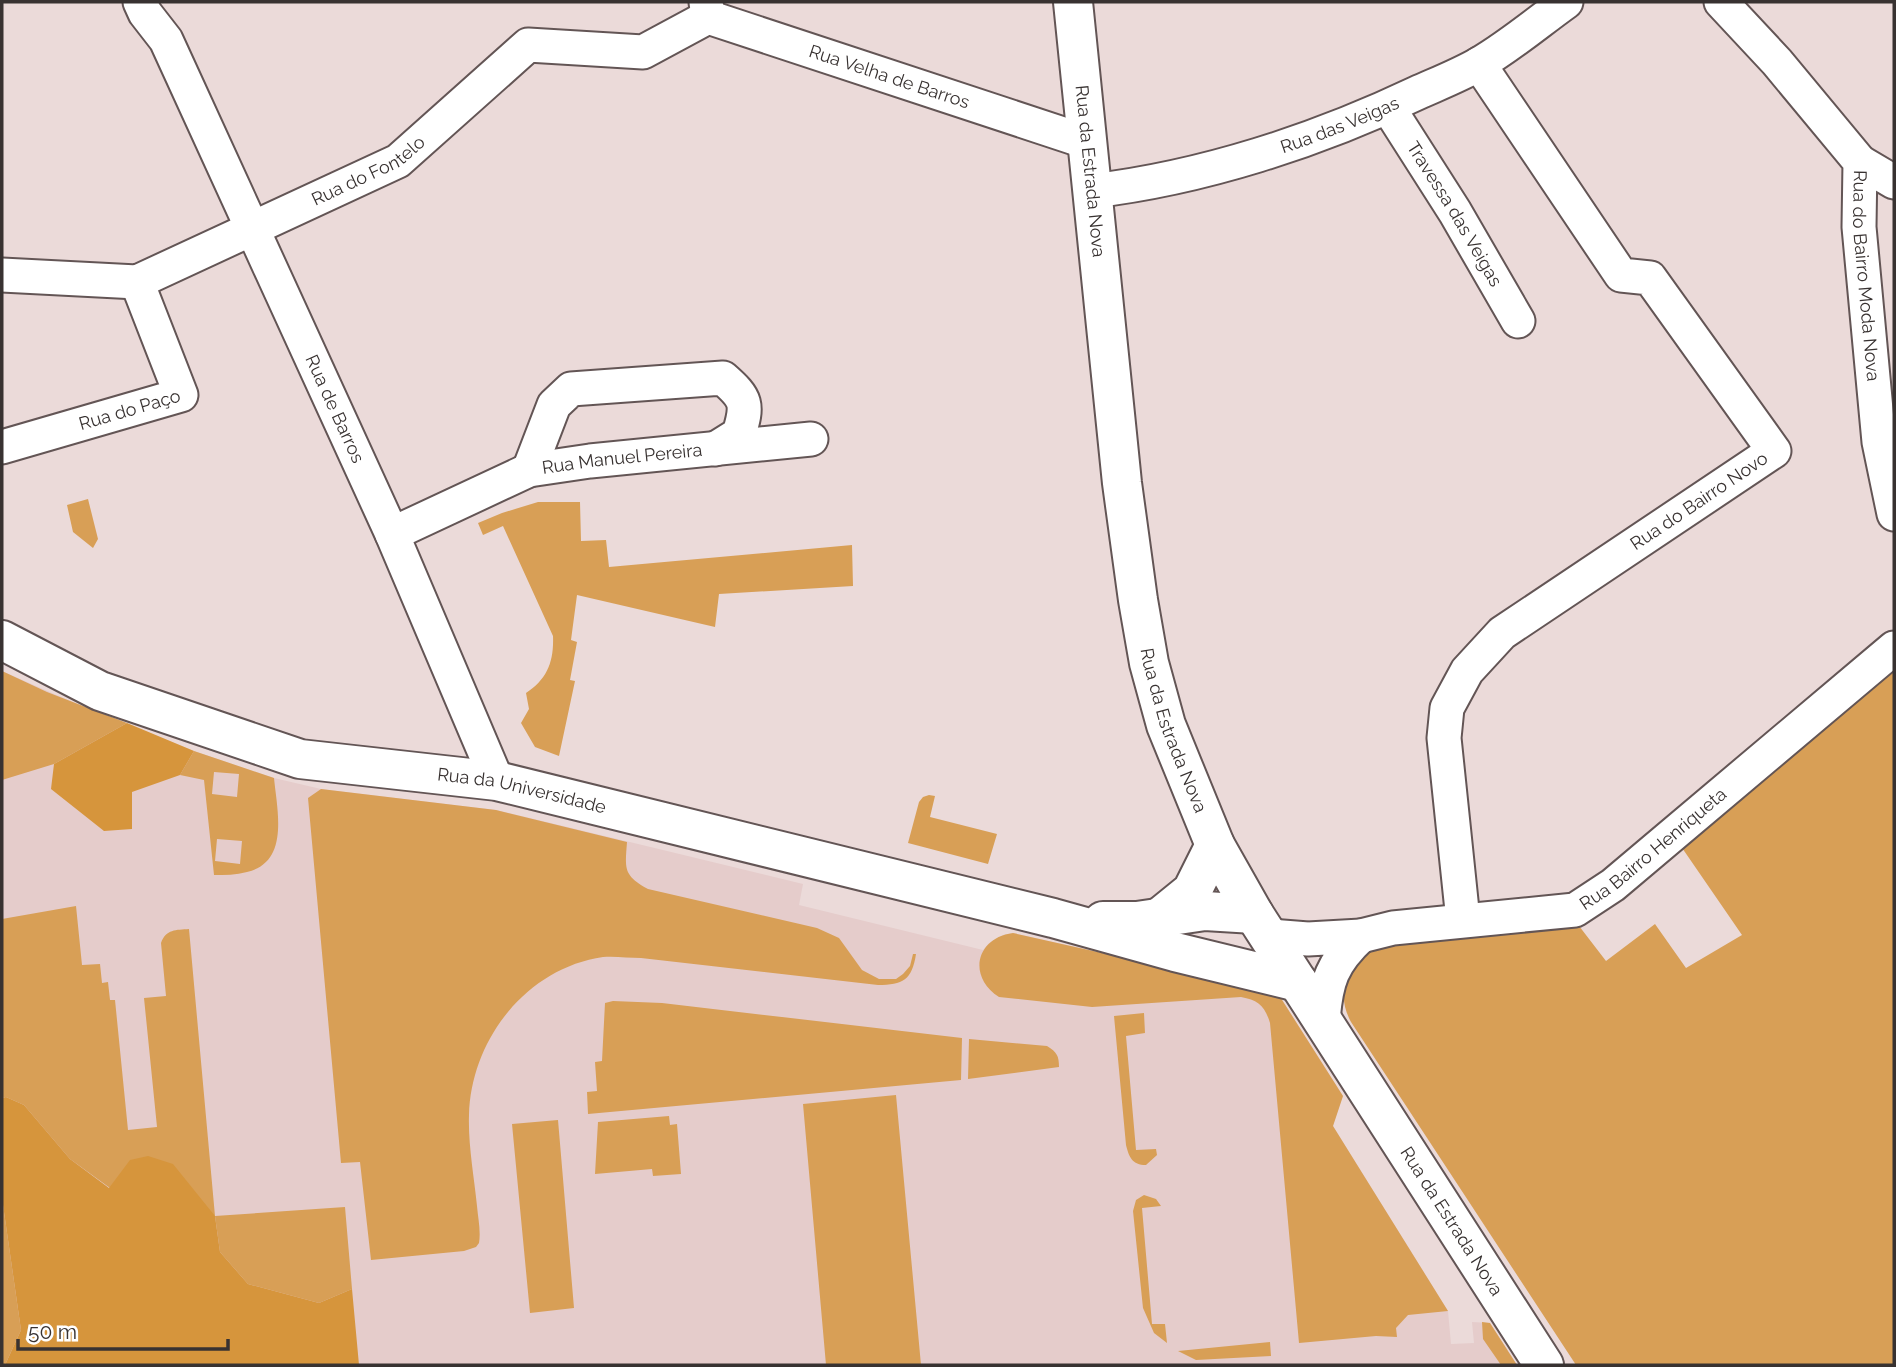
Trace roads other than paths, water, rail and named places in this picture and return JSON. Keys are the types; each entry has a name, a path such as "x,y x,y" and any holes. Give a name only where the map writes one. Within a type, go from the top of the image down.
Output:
{"street":[{"path":"140,2 166,40"},
{"path":"160,2 166,40"},
{"name":"Rua da Estrada Nova","path":"1073,2 1122,483 1149,663 1166,725 1215,845 1262,925 1544,1365"},
{"name":"Rua das Veigas","path":"1091,191 1123,188 1177,176 1324,134 1479,64 1566,2"},
{"name":"Rua do Bairro Moda Nova","path":"1721,2 1777,62 1860,162 1859,227 1878,428 1894,514"},
{"name":"Rua Velha de Barros","path":"707,9 1087,142"},
{"name":"Rua do Fontelo","path":"2,275 137,282 398,161 528,45 643,52 674,37 707,9"},
{"name":"Rua de Barros","path":"166,40 392,534 497,781"},
{"name":"Rua do Bairro Novo","path":"1463,920 1444,738 1447,708 1467,671 1502,633 1774,451 1650,278 1621,275 1479,64"},
{"name":"Travessa das Veigas","path":"1388,107 1455,212 1518,321"},
{"path":"1860,162 1894,182"},
{"name":"Rua do Paço","path":"2,447 181,396 137,282"},
{"name":"Rua Manuel Pereira","path":"529,470 554,405 571,389 723,378 740,393 746,409 739,435 715,449"},
{"name":"Rua Manuel Pereira","path":"392,534 529,470 590,461 811,439"},
{"name":"Rua da Universidade","path":"2,640 100,691 300,760 497,781 1053,918 1298,982"},
{"name":"Rua Bairro Henriqueta","path":"1262,925 1308,939 1362,936 1393,928 1575,910 1613,885 1894,648"},
{"path":"1160,917 1192,891 1215,845"},
{"name":"Rua da Universidade","path":"1053,918 1126,922 1205,911 1262,925"},
{"path":"1175,952 1262,925"},
{"path":"1323,1021 1325,993 1331,972 1345,951 1362,936"}]}
